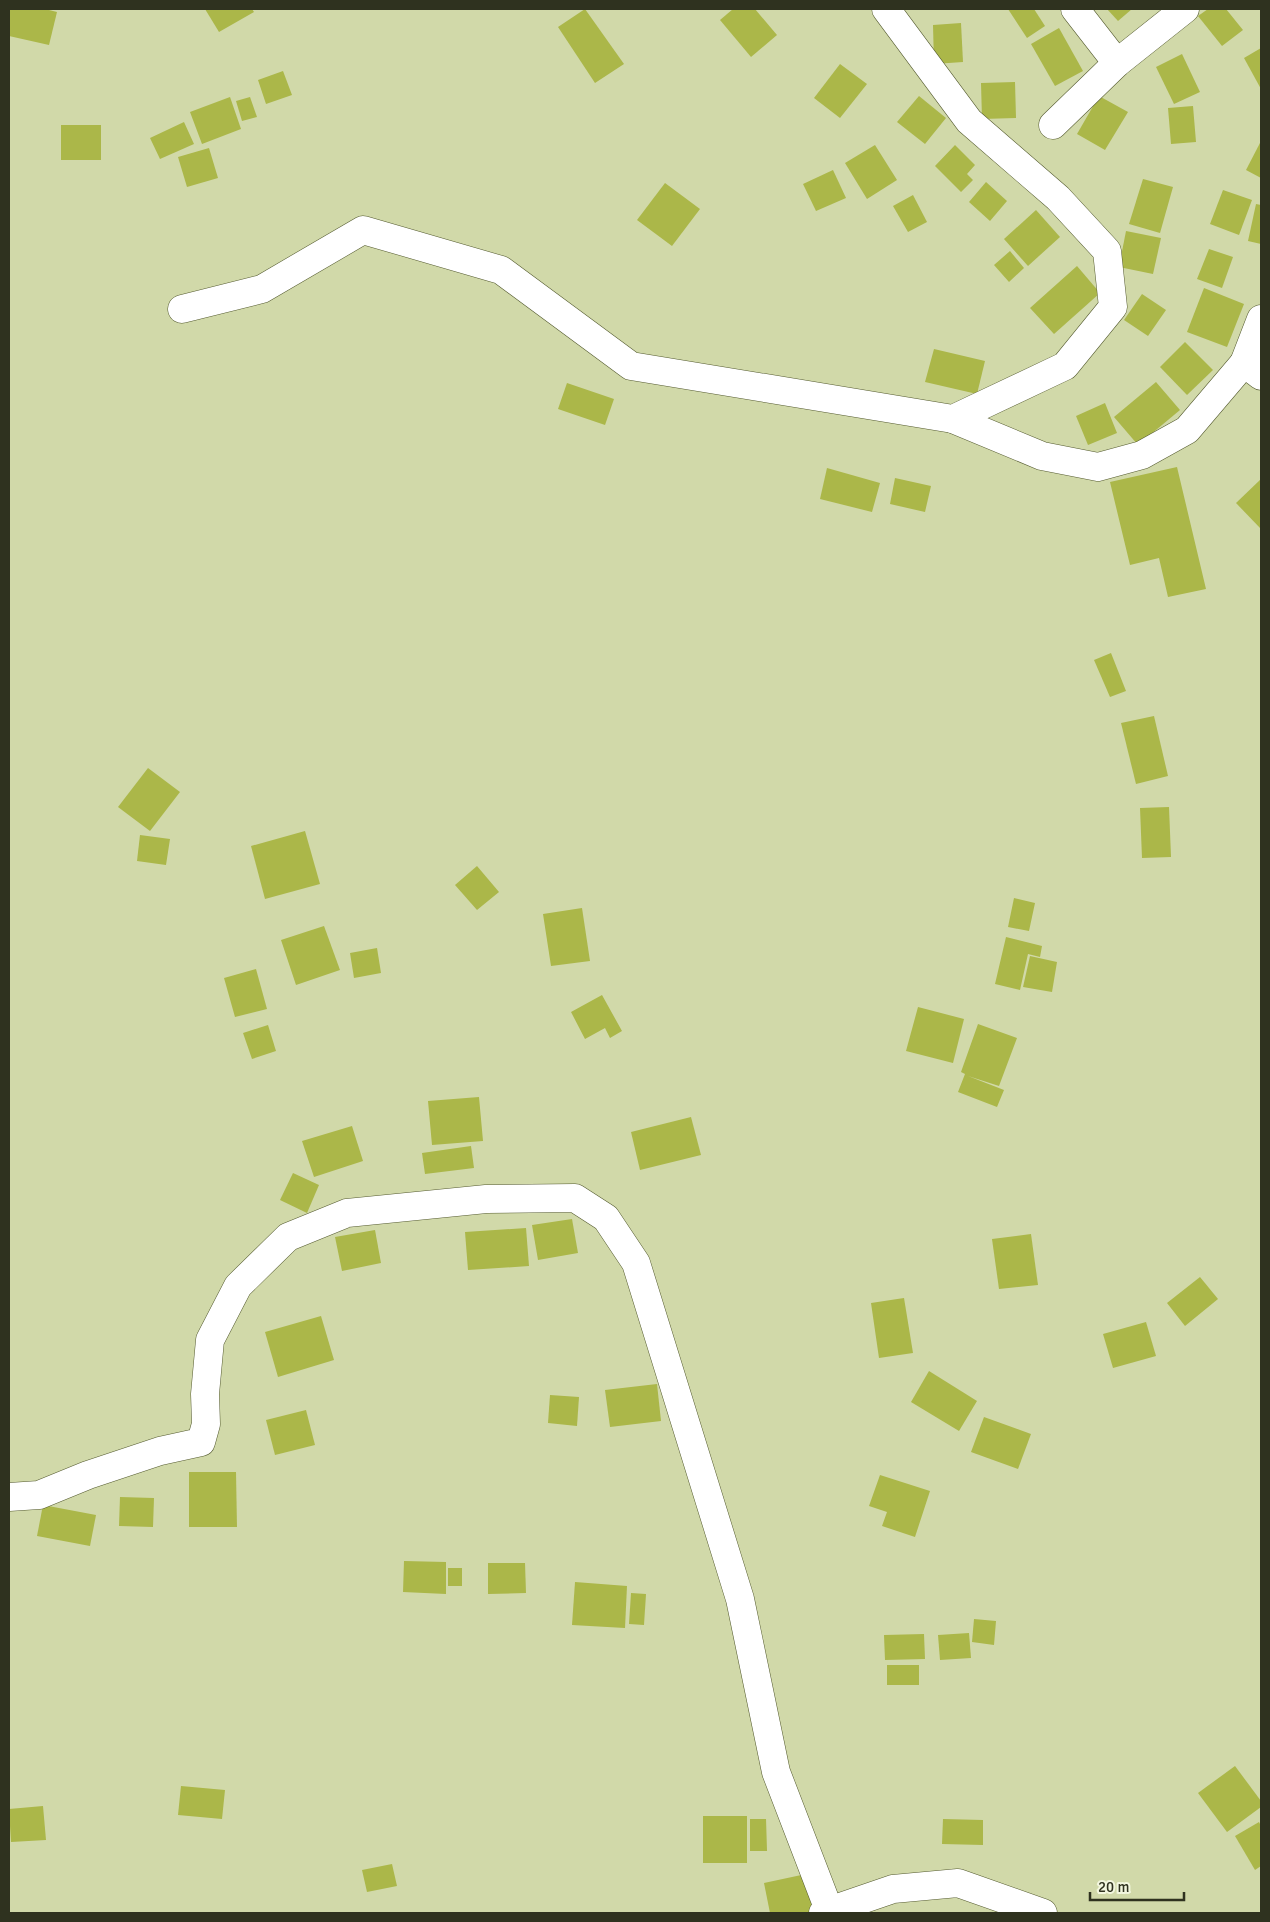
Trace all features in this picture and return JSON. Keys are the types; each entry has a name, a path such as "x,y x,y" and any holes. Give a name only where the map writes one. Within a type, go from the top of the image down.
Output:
{"street":[{"path":"886,9 969,121 1058,198 1107,251 1114,307 1064,366 954,419"},
{"path":"1075,9 1117,63"},
{"path":"1053,125 1117,63 1185,9"},
{"path":"182,309 262,289 363,230 501,270 631,366 954,419 1042,456 1098,467 1142,455 1187,430 1253,369 1261,319"},
{"path":"9,1497 39,1495 88,1475 160,1451 201,1442 206,1424 205,1394 210,1340 238,1286 288,1237 347,1213 486,1199 575,1198 606,1218 636,1263 740,1599 776,1772 826,1912 892,1889 958,1883 1043,1913"}],"building":[{"path":"9,9 45,9 57,12 49,45 9,36"},
{"path":"205,9 252,9 254,12 219,32"},
{"path":"585,9 624,64 595,83 558,27"},
{"path":"733,9 755,9 777,35 751,57 720,20"},
{"path":"1008,9 1034,9 1045,26 1027,38"},
{"path":"1107,9 1132,9 1118,21"},
{"path":"1208,9 1226,9 1243,30 1222,46 1198,16"},
{"path":"961,23 963,62 934,64 933,25"},
{"path":"1059,28 1083,71 1055,86 1031,44"},
{"path":"1261,48 1261,89 1244,58"},
{"path":"1182,54 1200,92 1174,104 1156,67"},
{"path":"840,64 867,84 840,118 814,98"},
{"path":"283,71 292,95 266,104 258,80"},
{"path":"1015,82 1016,118 982,119 981,83"},
{"path":"919,96 946,118 925,144 897,122"},
{"path":"1099,96 1128,112 1105,150 1077,134"},
{"path":"230,97 241,129 202,144 190,112"},
{"path":"250,97 257,117 242,121 236,101"},
{"path":"1193,106 1196,142 1171,144 1168,108"},
{"path":"184,122 194,144 160,159 150,138"},
{"path":"61,125 101,125 101,160 61,160"},
{"path":"1261,141 1261,178 1246,170"},
{"path":"875,145 897,180 867,199 845,163"},
{"path":"955,145 975,165 967,174 973,180 961,192 935,166"},
{"path":"209,148 218,178 187,187 178,157"},
{"path":"833,170 846,198 816,211 803,184"},
{"path":"1143,179 1173,187 1160,233 1129,224"},
{"path":"986,182 1007,201 990,221 969,202"},
{"path":"665,183 700,209 672,246 637,220"},
{"path":"1223,190 1252,200 1239,235 1210,224"},
{"path":"913,195 927,222 908,232 893,206"},
{"path":"1256,204 1261,205 1261,244 1248,241"},
{"path":"1036,210 1060,237 1028,266 1004,239"},
{"path":"1126,231 1161,238 1153,274 1119,267"},
{"path":"1209,249 1233,257 1222,288 1197,279"},
{"path":"1010,251 1024,268 1009,282 994,265"},
{"path":"1077,266 1100,293 1054,334 1030,308"},
{"path":"1204,288 1244,304 1227,347 1187,332"},
{"path":"1142,294 1166,310 1148,336 1124,320"},
{"path":"1185,342 1213,370 1187,395 1160,367"},
{"path":"934,349 985,361 977,394 925,382"},
{"path":"1156,382 1180,410 1138,445 1114,417"},
{"path":"567,383 614,399 605,425 558,409"},
{"path":"1105,403 1117,433 1088,445 1076,416"},
{"path":"1177,467 1206,589 1168,597 1159,558 1130,565 1110,482"},
{"path":"827,468 880,483 872,512 820,499"},
{"path":"895,478 931,486 925,512 890,504"},
{"path":"1261,479 1261,529 1236,503"},
{"path":"1111,653 1126,691 1110,697 1094,660"},
{"path":"1154,716 1168,776 1136,784 1121,723"},
{"path":"148,768 180,792 150,831 118,807"},
{"path":"1169,807 1171,857 1142,858 1140,808"},
{"path":"305,831 320,884 265,899 251,846"},
{"path":"140,835 170,839 166,865 137,861"},
{"path":"477,866 499,892 477,910 455,885"},
{"path":"1014,898 1035,903 1029,931 1008,927"},
{"path":"582,908 590,961 551,966 543,914"},
{"path":"324,926 340,970 296,985 281,940"},
{"path":"1006,937 1042,946 1040,957 1028,954 1020,990 995,984"},
{"path":"377,948 381,973 354,978 350,953"},
{"path":"1030,956 1057,962 1052,992 1023,987"},
{"path":"256,969 267,1009 235,1017 224,978"},
{"path":"602,995 622,1031 610,1038 605,1028 585,1039 571,1012"},
{"path":"918,1007 964,1019 953,1063 906,1051"},
{"path":"978,1024 1017,1038 999,1086 968,1076 1004,1090 997,1107 958,1092 965,1074 961,1072"},
{"path":"268,1025 276,1051 252,1059 243,1033"},
{"path":"479,1097 483,1141 432,1145 428,1101"},
{"path":"691,1117 701,1155 640,1170 631,1132"},
{"path":"352,1126 363,1161 314,1177 302,1141"},
{"path":"471,1146 474,1168 425,1174 422,1153"},
{"path":"293,1173 319,1185 307,1213 280,1200"},
{"path":"572,1219 578,1253 538,1260 532,1225"},
{"path":"526,1228 529,1266 468,1270 465,1232"},
{"path":"375,1230 381,1263 342,1271 335,1237"},
{"path":"1031,1234 1038,1285 999,1289 992,1239"},
{"path":"1200,1277 1218,1299 1185,1326 1167,1303"},
{"path":"904,1298 913,1353 879,1358 871,1303"},
{"path":"321,1316 334,1360 278,1377 265,1332"},
{"path":"1146,1322 1156,1356 1113,1368 1103,1334"},
{"path":"929,1371 977,1401 959,1431 911,1402"},
{"path":"657,1384 661,1421 610,1427 605,1390"},
{"path":"550,1395 579,1397 577,1426 548,1423"},
{"path":"306,1410 315,1445 275,1455 266,1420"},
{"path":"984,1417 1031,1434 1018,1469 971,1452"},
{"path":"189,1472 236,1472 237,1527 189,1527"},
{"path":"880,1475 930,1491 915,1537 882,1526 887,1512 869,1506"},
{"path":"120,1497 154,1498 153,1527 119,1526"},
{"path":"43,1505 96,1515 90,1546 37,1536"},
{"path":"404,1561 446,1562 446,1594 403,1592"},
{"path":"488,1563 525,1563 526,1593 488,1594"},
{"path":"448,1568 462,1568 462,1586 448,1586"},
{"path":"575,1582 627,1586 625,1628 572,1625"},
{"path":"631,1593 646,1594 644,1625 629,1624"},
{"path":"974,1619 996,1621 994,1645 972,1642"},
{"path":"969,1633 971,1658 940,1660 938,1635"},
{"path":"924,1634 925,1659 885,1660 884,1635"},
{"path":"887,1665 919,1665 919,1685 887,1685"},
{"path":"1235,1766 1261,1801 1261,1807 1227,1832 1198,1793"},
{"path":"181,1786 225,1790 222,1819 178,1815"},
{"path":"43,1806 46,1840 11,1842 9,1809"},
{"path":"703,1816 747,1816 747,1863 703,1863"},
{"path":"750,1819 766,1819 767,1851 750,1851"},
{"path":"943,1819 983,1820 983,1845 942,1844"},
{"path":"1259,1822 1261,1826 1261,1866 1255,1870 1235,1836"},
{"path":"392,1864 397,1886 367,1892 362,1870"},
{"path":"806,1874 814,1913 770,1913 764,1883"}]}
